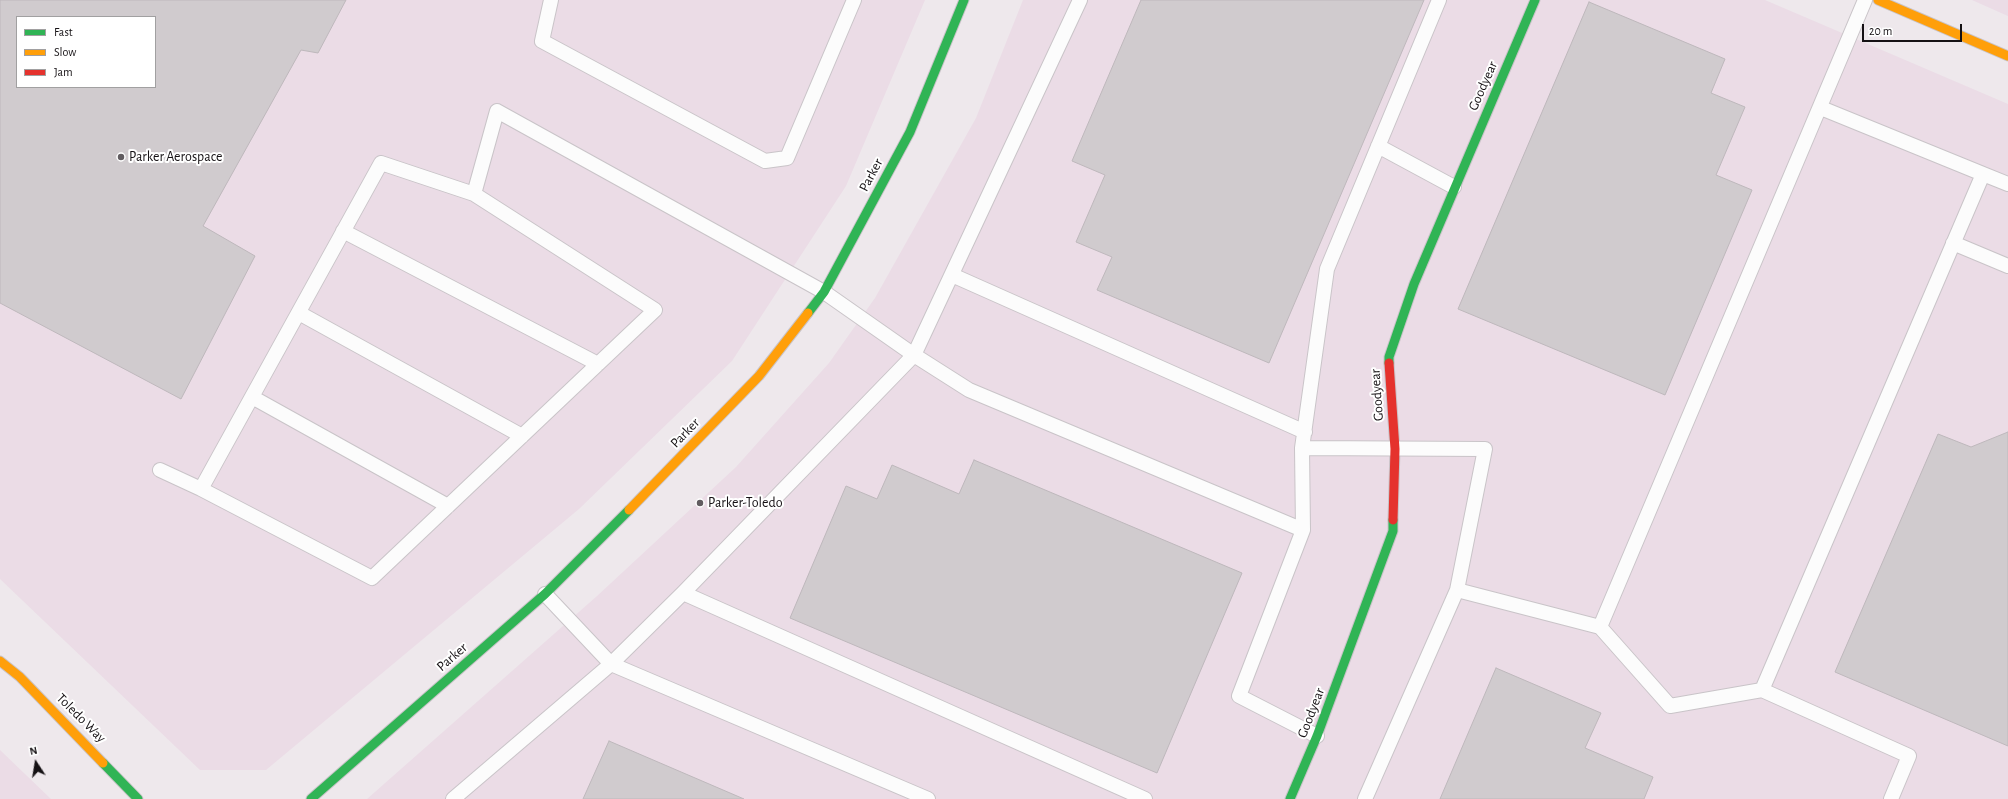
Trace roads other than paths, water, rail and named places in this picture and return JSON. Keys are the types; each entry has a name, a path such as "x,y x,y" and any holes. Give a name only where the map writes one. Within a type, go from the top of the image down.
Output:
{"street":[{"name":"Parker","path":"311,799 545,594 686,453 759,376 824,292 910,132 964,0"},
{"name":"Goodyear","path":"1290,799 1317,736 1393,531 1395,449 1389,357 1414,284 1454,187 1535,0"},
{"path":"1878,0 2008,56"},
{"name":"Toledo Way","path":"0,660 20,677 138,799"}],"lane":[{"path":"552,0 542,41 765,161 787,158 854,0"},
{"path":"453,799 611,664 683,593 914,355 1080,0"},
{"path":"1317,736 1239,696 1303,530 1302,448 1327,269 1439,0"},
{"path":"1600,628 1821,108 1865,0"},
{"path":"1821,108 2008,184"},
{"path":"474,194 496,111 824,292 914,355 969,390 1303,530"},
{"path":"1378,146 1454,187"},
{"path":"160,470 201,489 372,578 655,310 474,194 380,163 201,489"},
{"path":"1762,690 1983,174"},
{"path":"343,231 598,364"},
{"path":"1953,244 2008,266"},
{"path":"952,275 1305,432"},
{"path":"298,313 522,436"},
{"path":"252,397 448,506"},
{"path":"1302,448 1485,449 1457,590 1365,799"},
{"path":"1457,590 1600,628 1670,706 1762,690 1909,756 1891,799"},
{"path":"683,593 1145,799"},
{"path":"545,594 611,664 928,799"}],"place":[{"name":"Parker Aerospace","path":"121,157"},
{"name":"Parker-Toledo","path":"700,503"}]}
